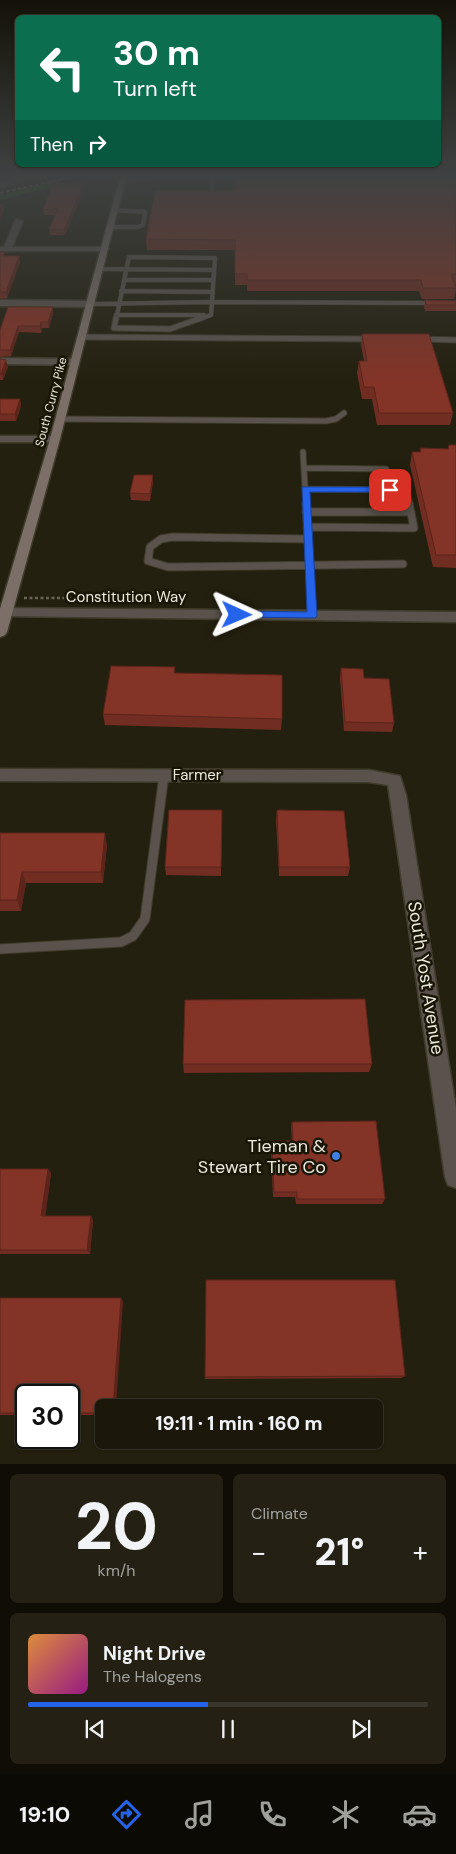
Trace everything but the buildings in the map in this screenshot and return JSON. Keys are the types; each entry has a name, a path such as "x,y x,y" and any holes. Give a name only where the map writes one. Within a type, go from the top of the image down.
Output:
{"main road":[{"name":"South Curry Pike","path":"0,632 3,612 55,439 106,245"}],"street":[{"path":"3,249 105,249"},
{"path":"0,303 90,304"},
{"path":"0,361 74,362"},
{"path":"0,439 55,439"},
{"name":"Constitution Way","path":"3,612 456,617"},
{"name":"Farmer","path":"0,775 369,776 394,780"},
{"name":"South Yost Avenue","path":"394,780 398,795 456,1177"}],"lane":[{"path":"129,257 215,258 211,316 170,329 114,328 129,257"},
{"path":"99,269 214,270"},
{"path":"124,280 213,280"},
{"path":"121,291 212,292"},
{"path":"90,304 436,302"},
{"path":"116,315 211,316"},
{"path":"81,337 379,339"},
{"path":"417,339 456,340"},
{"path":"60,419 326,421 336,419 344,413"},
{"path":"303,452 312,616"},
{"path":"304,468 386,469"},
{"path":"305,489 407,490 414,528 307,527"},
{"path":"306,512 412,512"},
{"path":"308,539 174,537 162,539 150,547 148,561 168,567 403,564"},
{"path":"0,949 121,942 133,936 145,919 164,775"}],"place":[{"name":"Tieman & Stewart Tire Co","path":"336,1156"}],"route":[{"path":"237,615 312,616 305,489 390,490"}]}
